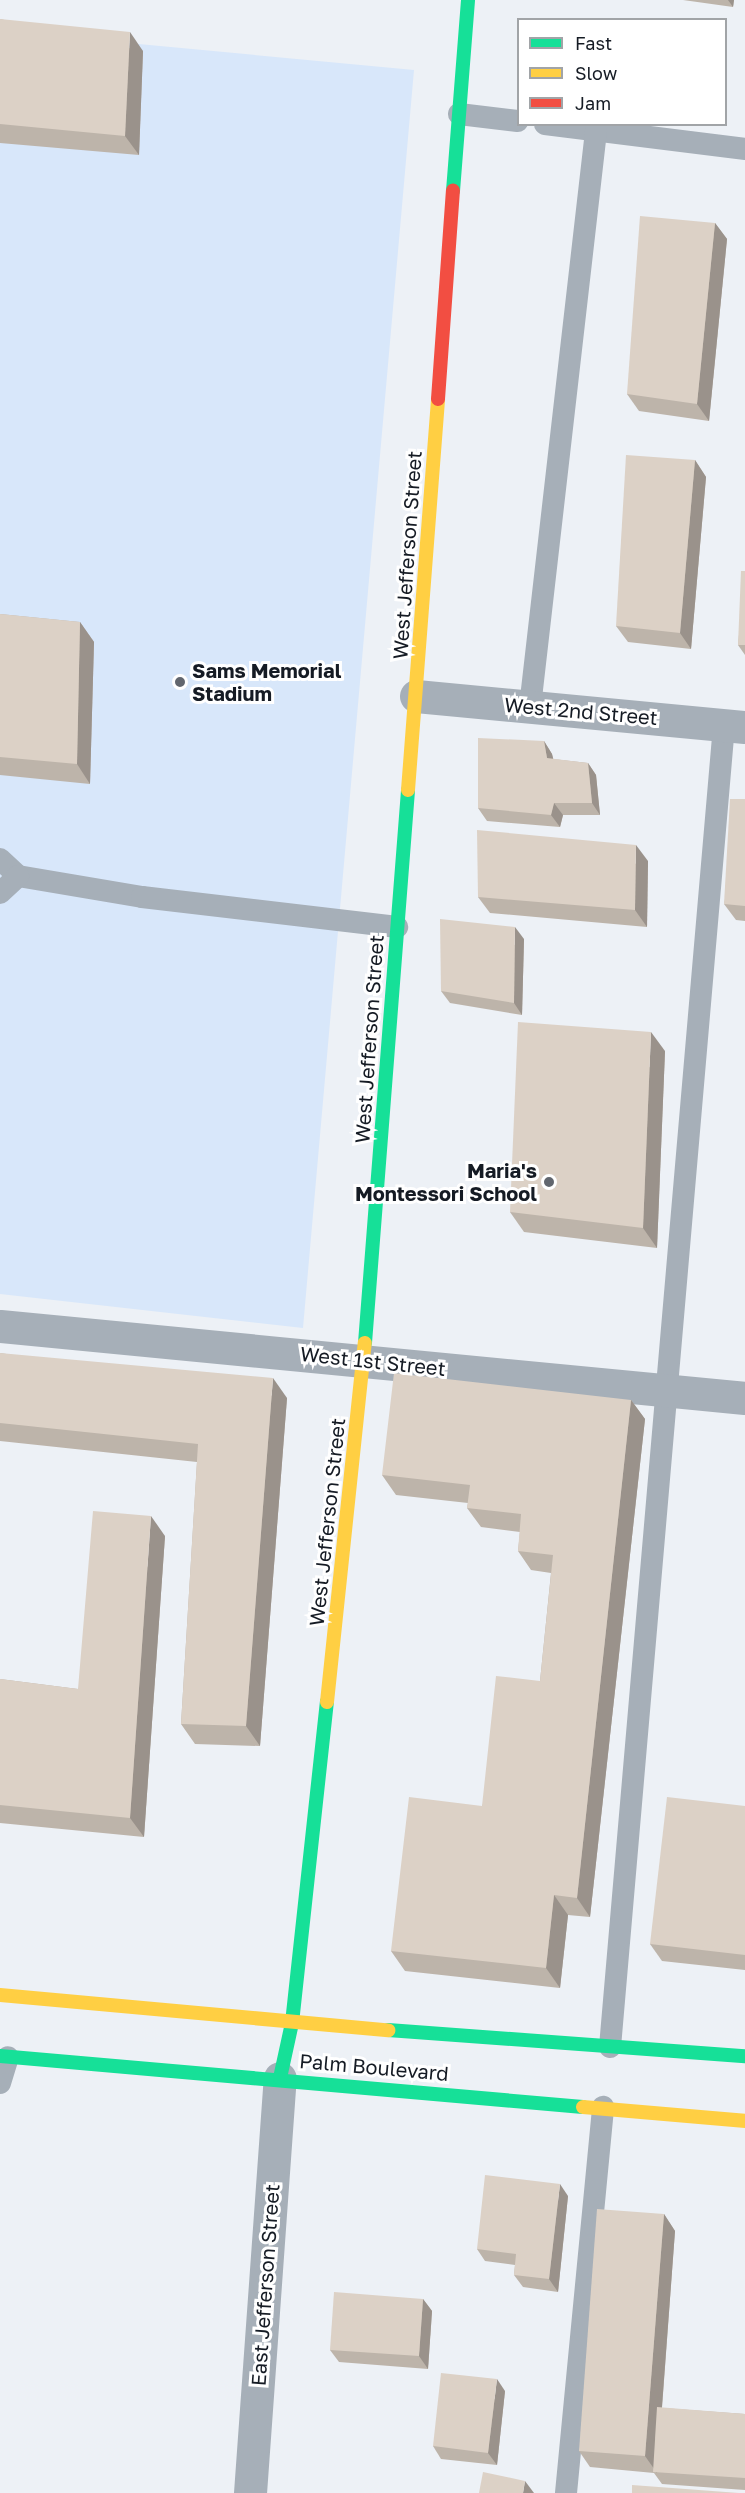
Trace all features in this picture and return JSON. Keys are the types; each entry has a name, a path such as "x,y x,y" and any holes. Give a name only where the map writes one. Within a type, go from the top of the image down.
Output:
{"street":[{"name":"West Jefferson Street","path":"280,2078 292,2024 364,1360 468,0"},
{"name":"West 2nd Street","path":"416,696 735,726"},
{"name":"West 1st Street","path":"0,1326 745,1398"},
{"name":"Palm Boulevard","path":"0,1995 292,2024 745,2056"},
{"name":"Palm Boulevard","path":"4,2056 280,2078 745,2121"},
{"name":"East Jefferson Street","path":"250,2493 280,2078"}],"lane":[{"path":"459,114 517,121"},
{"path":"560,126 745,149"},
{"path":"530,707 596,131"},
{"path":"610,2047 665,1390 735,726"},
{"path":"0,860 18,876 142,897 397,927"},
{"path":"0,893 18,876"},
{"path":"0,2083 4,2056"},
{"path":"566,2493 603,2107"}],"shaded area":[{"name":"Sams Memorial Stadium","path":"0,31 414,70 303,1328 0,1294"}],"building":[{"path":"0,19 130,32 125,136 0,124"},
{"path":"640,216 715,223 697,404 627,394"},
{"path":"626,455 695,460 680,633 616,626"},
{"path":"741,571 745,571 745,645 738,645"},
{"path":"0,614 80,622 77,764 0,757"},
{"path":"478,738 544,741 547,758 588,763 592,803 554,803 551,815 478,808"},
{"path":"730,799 745,799 745,906 724,904"},
{"path":"477,830 636,845 635,910 478,897"},
{"path":"440,919 515,927 514,1003 441,991"},
{"path":"518,1022 651,1032 643,1228 510,1212"},
{"path":"0,1353 273,1378 246,1726 181,1724 198,1444 0,1423"},
{"path":"394,1373 631,1400 577,1898 554,1895 546,1968 391,1951 409,1797 482,1806 496,1676 540,1681 553,1555 518,1551 521,1514 467,1508 470,1485 382,1475"},
{"path":"93,1511 151,1516 130,1818 0,1805 0,1679 78,1689"},
{"path":"667,1797 745,1806 745,1955 650,1944"},
{"path":"485,2175 560,2184 549,2279 514,2275 516,2254 477,2249"},
{"path":"597,2209 664,2214 645,2456 579,2451"},
{"path":"334,2292 423,2299 419,2356 330,2350"},
{"path":"441,2373 497,2379 488,2453 433,2446"},
{"path":"657,2407 745,2414 745,2478 653,2472"},
{"path":"483,2472 525,2481 523,2493 479,2493"},
{"path":"632,2485 739,2493 632,2493"}],"traffic: fast":[{"path":"453,191 468,0"},
{"path":"365,1343 408,790"},
{"path":"280,2078 292,2023 327,1702"},
{"path":"388,2030 745,2056"},
{"path":"0,2056 583,2107"}],"traffic: slow":[{"path":"408,790 438,399"},
{"path":"327,1702 365,1343"},
{"path":"0,1995 388,2030"},
{"path":"583,2107 745,2121"}],"traffic: jam":[{"path":"438,399 453,191"}],"place":[{"name":"Sams Memorial Stadium","path":"180,682"},
{"name":"Maria's Montessori School","path":"549,1182"}]}
